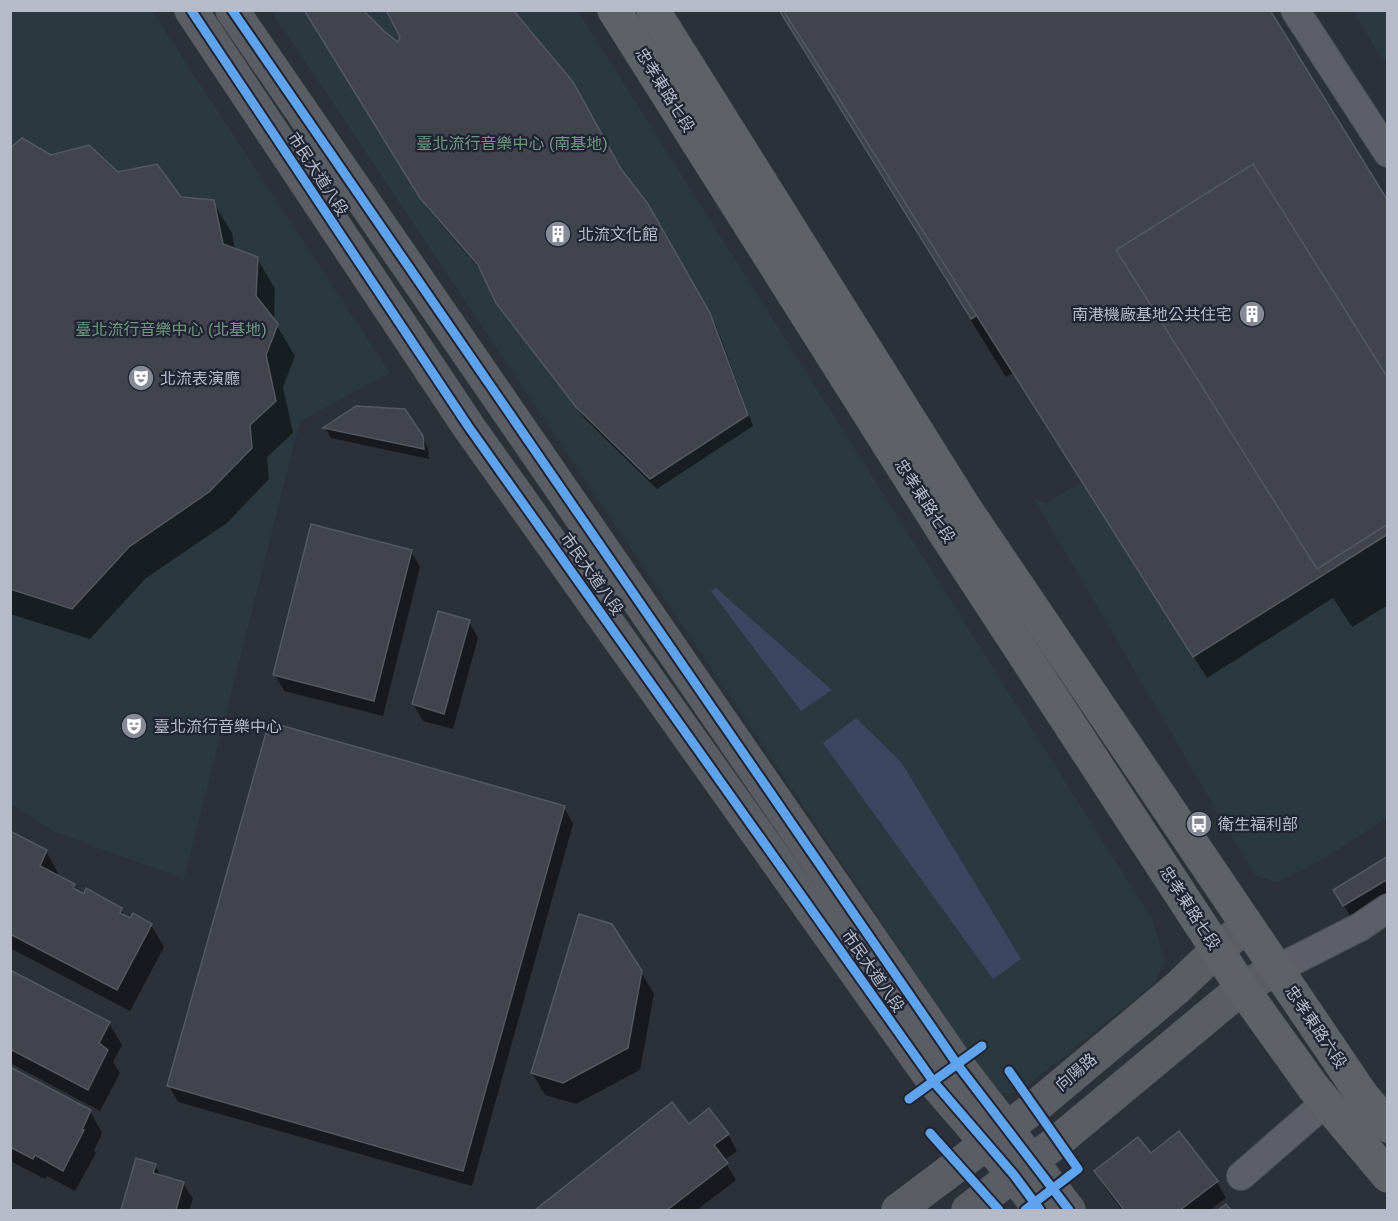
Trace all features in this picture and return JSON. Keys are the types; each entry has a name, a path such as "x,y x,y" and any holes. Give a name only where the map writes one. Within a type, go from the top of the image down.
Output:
{"main road":[{"name":"忠孝東路七段","path":"614,10 940,526 1242,987"},
{"name":"忠孝東路七段","path":"653,10 965,508 1247,926"},
{"name":"忠孝東路六段","path":"1247,926 1362,1095 1388,1126"},
{"path":"1242,987 1326,1102 1388,1176"}],"street":[{"name":"市民大道八段","path":"191,10 482,445 933,1081 997,1135"},
{"name":"市民大道八段","path":"232,10 957,1064 997,1135"},
{"path":"1296,10 1388,153"},
{"path":"968,1210 1058,1141 1242,987 1360,927 1388,908"},
{"name":"向陽路","path":"898,1210 1035,1107 1247,926"},
{"path":"1241,1176 1326,1102"},
{"path":"997,1135 1023,1168 1069,1210"},
{"path":"1023,1168 1041,1210"}],"green space":[{"name":"臺北流行音樂中心 (北基地)","path":"10,11 152,11 390,373 300,421 184,879 55,832 11,804"},
{"name":"臺北流行音樂中心 (南基地)","path":"271,11 578,11 1152,919 1165,961 1154,984 1023,1089 1011,1094 995,1092"},
{"path":"1353,11 1387,11 1387,62 1379,54"},
{"path":"1087,479 1387,534 1387,818 1315,864 1277,882 1255,876 1034,499 1046,503"}],"water":[{"path":"716,588 832,690 801,711 711,591"},
{"path":"856,718 901,762 1021,959 993,979 823,743"}],"building":[{"name":"北流文化館","path":"304,10 363,10 398,42 400,37 386,10 513,10 573,82 621,169 648,204 710,313 748,415 650,479 576,407 496,303 478,265 420,198"},
{"name":"南港機廠基地公共住宅","path":"779,10 923,10 1075,255 971,319"},
{"path":"783,10 1270,10 1388,201 1388,534 1193,657"},
{"name":"北流表演廳","path":"22,138 51,155 89,145 118,172 157,164 181,197 214,200 223,244 258,257 256,296 278,324 266,355 276,401 250,425 252,448 209,492 129,547 72,609 10,589 10,148"},
{"name":"南港機廠基地公共住宅","path":"1253,164 1388,378 1388,524 1317,569 1116,250"},
{"path":"356,406 405,409 423,436 424,449 323,428"},
{"path":"311,524 412,550 374,701 273,675"},
{"path":"438,611 470,620 444,714 412,704"},
{"path":"269,722 565,806 463,1171 167,1086"},
{"path":"10,831 47,850 40,866 75,884 73,888 84,894 86,888 122,908 120,913 130,918 133,913 152,924 117,990 10,934"},
{"path":"1388,856 1388,879 1343,906 1333,890"},
{"path":"579,914 612,924 642,971 628,1048 563,1083 531,1073"},
{"path":"10,970 110,1022 99,1043 108,1050 88,1090 10,1049"},
{"path":"10,1067 91,1110 82,1130 84,1130 63,1171 35,1155 33,1159 10,1147"},
{"path":"672,1102 689,1124 709,1108 729,1134 714,1145 728,1163 667,1210 535,1210"},
{"path":"1179,1131 1218,1181 1180,1210 1124,1210 1094,1171 1138,1137 1151,1153"},
{"path":"136,1158 156,1164 153,1173 184,1182 176,1210 121,1210"},
{"path":"1226,1204 1231,1210 1218,1210"}],"cycle path":[{"path":"191,10 468,426 933,1081 1014,1175 1040,1210"},
{"path":"232,10 957,1064 1069,1210"},
{"path":"909,1099 982,1046"},
{"path":"1009,1071 1078,1169 1025,1210"},
{"path":"930,1133 999,1210"}],"place":[{"name":"北流文化館","path":"558,234"},
{"name":"南港機廠基地公共住宅","path":"1252,314"},
{"name":"北流表演廳","path":"141,378"},
{"name":"臺北流行音樂中心","path":"134,726"},
{"name":"衛生福利部","path":"1199,824"}]}
